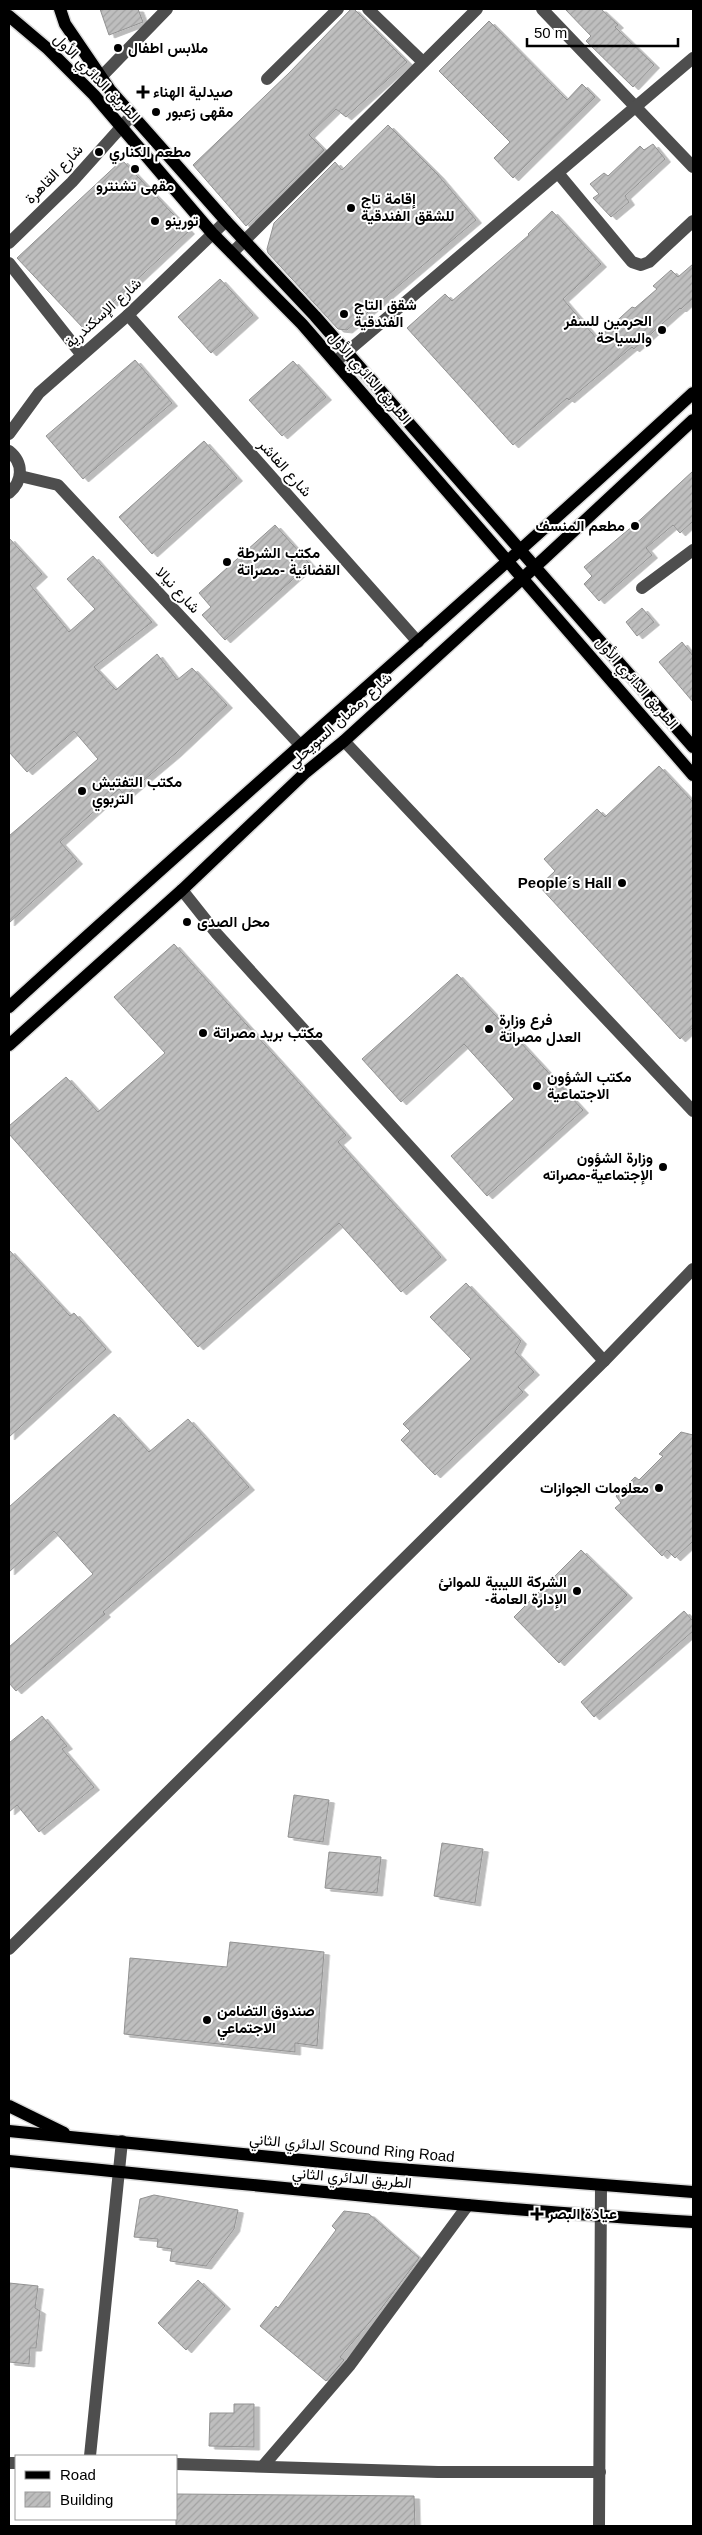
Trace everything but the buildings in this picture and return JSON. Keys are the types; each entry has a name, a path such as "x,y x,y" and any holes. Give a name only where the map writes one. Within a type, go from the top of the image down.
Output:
{"main road":[{"name":"الطريق الدائري الأول","path":"60,9 65,24 100,78 536,566 693,747"},
{"name":"الطريق الدائري الأول","path":"9,16 48,49 121,126 212,233 302,324 524,577 693,774"},
{"name":"شارع رمضان السويحلي","path":"9,1007 146,882 509,561 693,393"},
{"name":"شارع رمضان السويحلي","path":"9,1045 182,890 306,772 344,741 693,420"},
{"path":"9,2106 69,2135"},
{"name":"الدائري الثاني Scound Ring Road","path":"9,2131 122,2140 374,2168 693,2192"},
{"name":"الطريق الدائري الثاني","path":"9,2160 468,2205 693,2222"}],"street":[{"path":"100,78 166,9"},
{"path":"267,79 338,9"},
{"path":"368,9 423,62"},
{"path":"232,254 477,9"},
{"path":"542,9 693,167"},
{"path":"335,362 693,58"},
{"name":"شارع القاهرة","path":"9,243 72,182 132,115"},
{"path":"558,173 632,262 641,265 650,262 693,221"},
{"name":"شارع الإسكندرية","path":"9,434 39,392 128,315 226,221"},
{"path":"9,263 81,354"},
{"name":"شارع الفاشر","path":"128,315 418,642"},
{"path":"9,451 18,461 20,476 9,493"},
{"name":"شارع نيالا","path":"20,476 58,485 301,746"},
{"path":"642,588 693,550"},
{"path":"344,741 693,1111"},
{"path":"182,890 217,934 604,1361"},
{"path":"9,1949 261,1697 604,1361 693,1269"},
{"path":"90,2455 122,2140"},
{"path":"599,2526 601,2185"},
{"path":"263,2466 350,2364 468,2205"},
{"path":"178,2464 438,2472 600,2472"}],"place":[{"name":"ملابس اطفال","path":"118,48"},
{"name":"صيدلية الهناء","path":"143,92"},
{"name":"مقهى زعبور","path":"156,112"},
{"name":"مطعم الكناري","path":"99,152"},
{"name":"مقهى تشنترو","path":"135,169"},
{"name":"إقامة تاج للشقق الفندقية","path":"351,208"},
{"name":"تورينو","path":"155,221"},
{"name":"شقق التاج الفندقية","path":"344,314"},
{"name":"الحرمين للسفر والسياحة","path":"662,330"},
{"name":"مطعم المنسف","path":"635,526"},
{"name":"مكتب الشرطة القضائية -مصراتة","path":"227,562"},
{"name":"مكتب التفتيش التربوي","path":"82,791"},
{"name":"People´s Hall","path":"622,883"},
{"name":"محل الصدى","path":"187,922"},
{"name":"فرع وزارة العدل مصراتة","path":"489,1029"},
{"name":"مكتب بريد مصراتة","path":"203,1033"},
{"name":"مكتب الشؤون الاجتماعية","path":"537,1086"},
{"name":"وزارة الشؤون الإجتماعية-مصراته","path":"663,1167"},
{"name":"معلومات الجوازات","path":"659,1488"},
{"name":"الشركة الليبية للموانئ -الإدارة العامة","path":"577,1591"},
{"name":"صندوق التضامن الاجتماعي","path":"207,2020"},
{"name":"عيادة البصر","path":"537,2214"}]}
